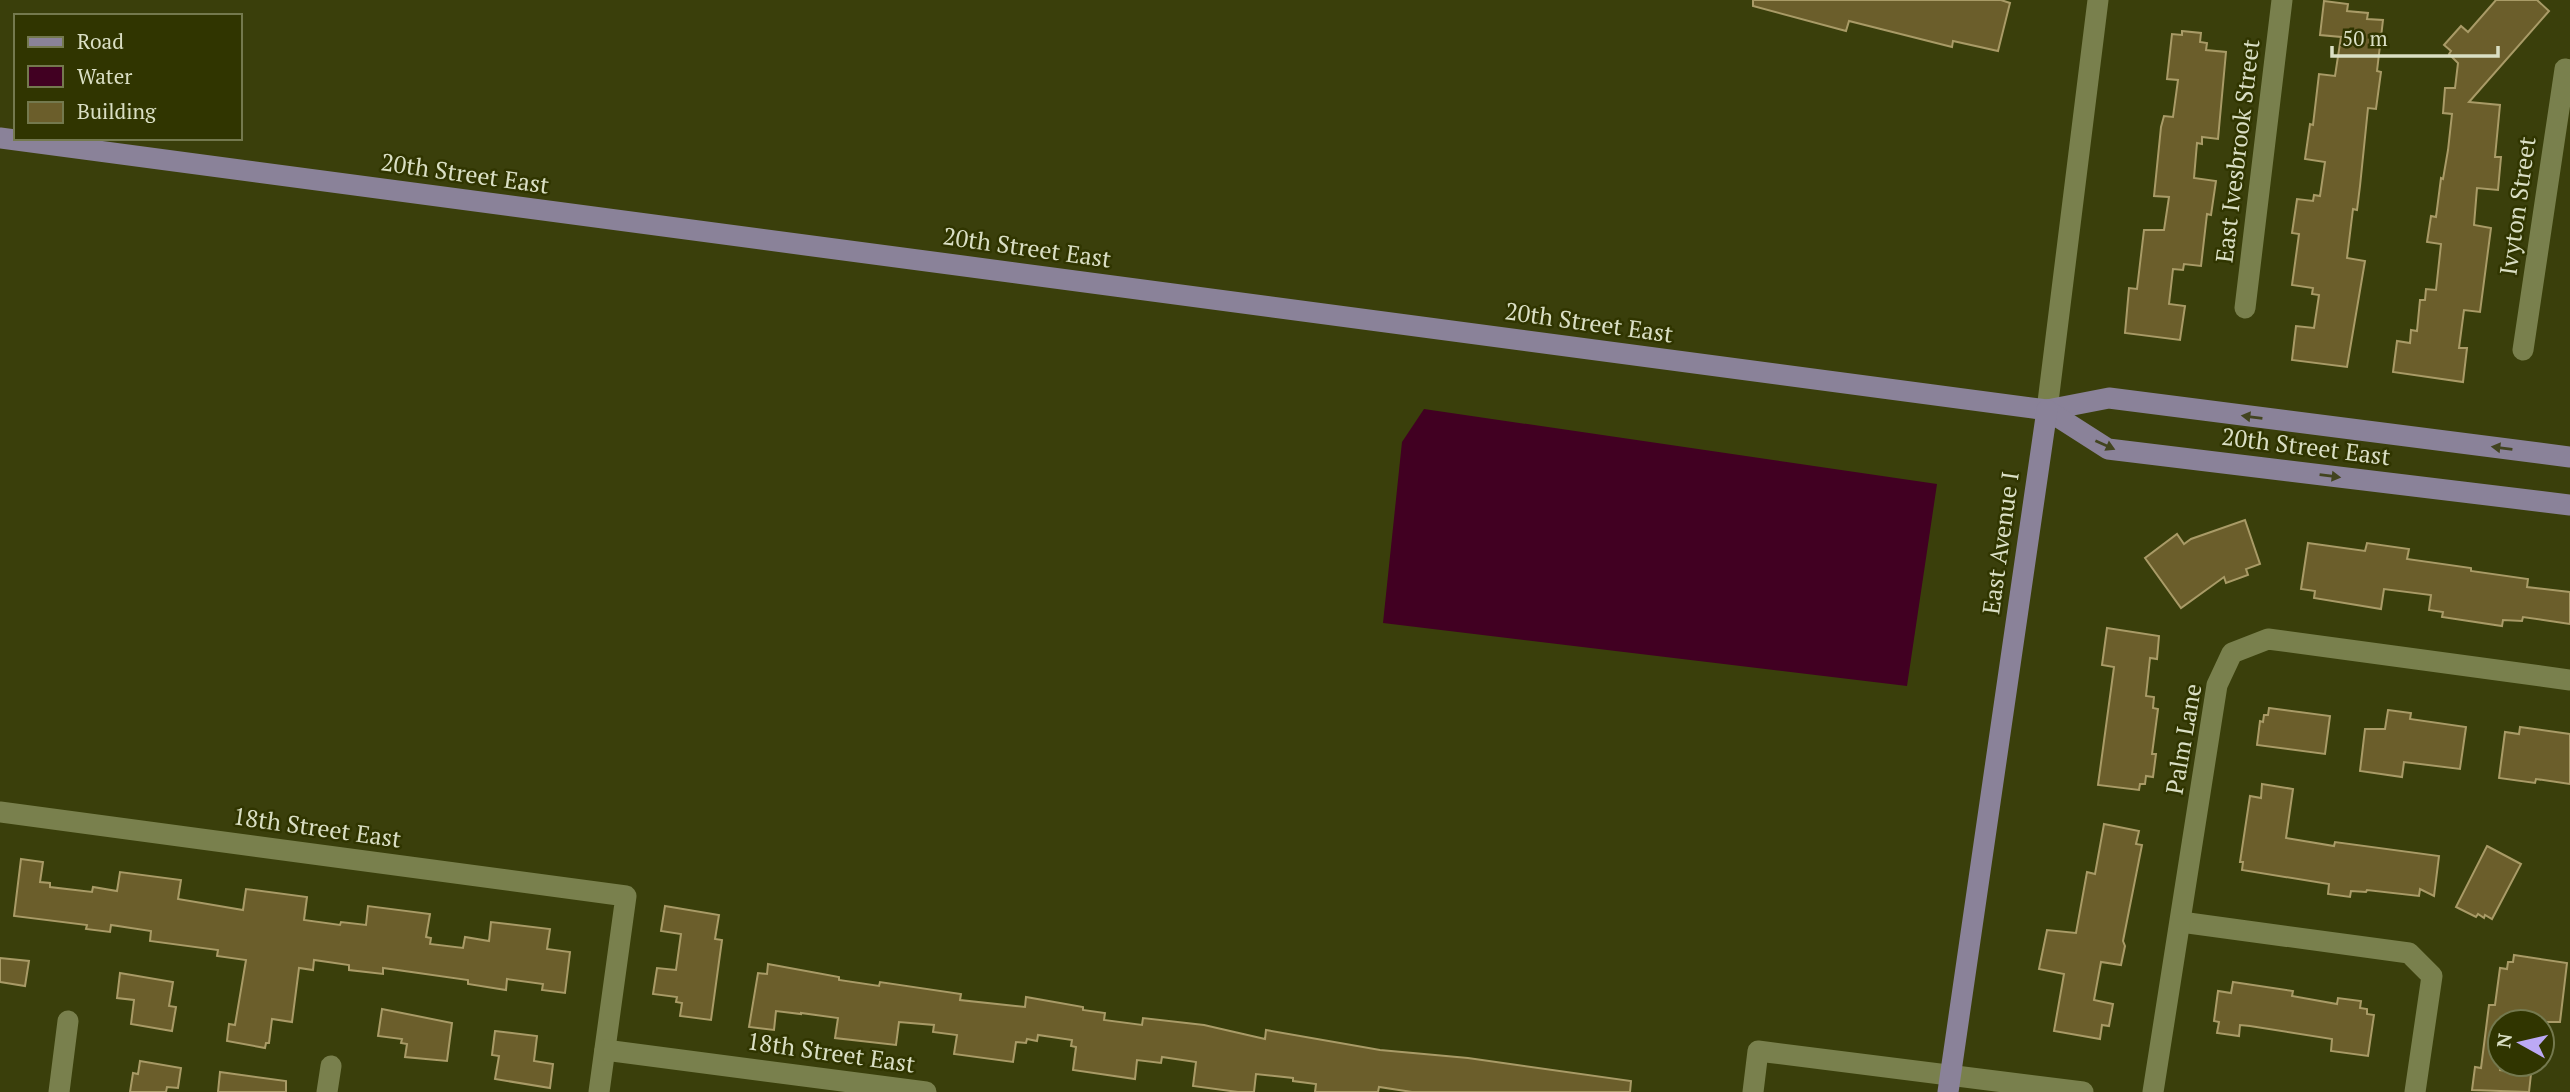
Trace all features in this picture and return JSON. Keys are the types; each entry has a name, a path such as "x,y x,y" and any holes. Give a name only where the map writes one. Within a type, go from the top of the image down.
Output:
{"main road":[{"name":"20th Street East","path":"15,140 2047,410 2109,398 2570,457"},
{"name":"20th Street East","path":"2047,410 2108,449 2570,505"},
{"name":"East Avenue I","path":"1949,1084 2047,410"}],"street":[{"name":"East Avenue I","path":"2047,410 2098,0"},
{"name":"East Ivesbrook Street","path":"2245,308 2277,1"},
{"name":"Ivyton Street","path":"2524,350 2568,70"},
{"name":"Palm Lane","path":"2153,1092 2217,685 2232,653 2268,639 2570,680"},
{"name":"18th Street East","path":"0,813 626,896 605,1050 926,1092"},
{"path":"2181,922 2409,953 2432,976 2415,1092"},
{"path":"59,1092 68,1021"},
{"path":"599,1092 605,1050"},
{"path":"1753,1092 1758,1051 1949,1084 2083,1092"},
{"path":"327,1092 331,1066"}],"water":[{"path":"1424,409 1937,484 1907,686 1383,623 1402,442"}],"building":[{"path":"1753,0 2001,0 2010,3 1998,51 1953,41 1952,47 1849,21 1846,31 1753,6"},
{"path":"2496,0 2537,0 2549,11 2469,102 2500,105 2495,157 2501,157 2498,190 2477,188 2474,225 2491,228 2480,312 2464,310 2459,348 2467,348 2463,382 2393,372 2397,341 2410,343 2411,330 2417,331 2420,300 2425,300 2426,289 2436,290 2441,244 2427,242 2431,216 2436,217 2448,150 2452,114 2443,113 2445,88 2455,88 2458,63 2444,45 2461,26 2468,32"},
{"path":"2324,1 2348,4 2347,11 2368,13 2367,19 2383,20 2376,109 2368,108 2357,210 2353,209 2347,258 2365,261 2347,367 2292,360 2296,326 2314,328 2319,295 2312,294 2313,288 2292,285 2299,234 2292,233 2297,199 2313,201 2314,195 2320,196 2325,162 2305,159 2310,124 2313,125 2319,74 2335,76 2341,37 2320,35"},
{"path":"2182,31 2201,33 2200,42 2207,43 2206,50 2226,52 2218,139 2202,137 2202,144 2197,143 2194,178 2216,181 2211,215 2207,214 2201,266 2184,264 2183,270 2173,269 2169,304 2185,306 2180,340 2125,333 2129,288 2137,289 2144,230 2164,230 2169,197 2154,196 2161,127 2164,116 2173,117 2178,80 2167,79 2172,34 2182,35"},
{"path":"2245,520 2260,564 2246,569 2248,575 2226,583 2224,577 2181,608 2145,558 2177,534 2184,544"},
{"path":"2308,543 2365,551 2367,543 2409,549 2407,559 2528,579 2527,587 2570,592 2570,624 2523,617 2522,621 2503,620 2502,626 2442,617 2443,612 2429,610 2431,595 2384,589 2381,609 2314,598 2315,591 2301,589"},
{"path":"2107,628 2159,636 2157,659 2150,658 2146,696 2154,697 2153,708 2158,709 2152,754 2156,754 2153,777 2146,776 2145,784 2140,784 2139,790 2098,785 2114,667 2102,665"},
{"path":"2269,708 2330,716 2325,754 2257,745 2260,721 2263,722 2264,715 2268,715"},
{"path":"2388,710 2411,713 2410,719 2466,727 2460,769 2404,762 2402,777 2360,771 2365,729 2385,729"},
{"path":"2520,727 2570,734 2570,784 2536,779 2535,783 2499,778 2505,732 2519,734"},
{"path":"2262,784 2293,789 2286,838 2334,846 2335,842 2439,856 2434,896 2420,889 2419,896 2367,890 2351,891 2350,897 2328,894 2329,884 2242,870 2243,862 2240,862 2250,796 2261,798"},
{"path":"2104,824 2139,831 2136,844 2142,845 2123,941 2125,946 2121,965 2101,962 2094,1000 2113,1004 2109,1026 2102,1025 2100,1039 2054,1031 2064,974 2039,969 2047,930 2076,933 2087,872 2095,874"},
{"path":"2487,846 2521,864 2492,919 2478,914 2476,917 2456,907"},
{"path":"21,859 43,862 40,882 50,883 50,887 92,892 93,887 117,891 120,872 181,880 178,899 243,910 246,889 307,897 304,920 340,925 341,922 366,925 368,906 430,914 426,937 431,938 430,944 463,948 465,937 489,941 491,922 550,929 547,949 570,952 565,993 542,990 543,984 507,979 506,990 468,984 468,980 383,968 383,974 349,970 349,965 314,960 313,970 299,968 292,1022 272,1019 269,1043 266,1043 265,1048 227,1041 229,1024 235,1025 246,960 217,956 218,950 150,941 151,931 111,925 110,932 86,929 87,925 14,916"},
{"path":"665,906 719,915 715,939 722,940 711,1020 680,1016 682,1003 676,1002 677,997 653,994 657,968 676,970 681,934 661,931"},
{"path":"2514,955 2567,963 2560,1022 2556,1022 2556,1008 2489,1008 2489,1005 2495,1005 2500,968 2507,969 2508,962 2513,962"},
{"path":"0,958 29,961 25,986 0,982"},
{"path":"768,964 839,977 839,980 879,986 880,982 961,994 960,1000 1025,1007 1026,997 1105,1013 1104,1020 1142,1025 1143,1018 1204,1025 1265,1039 1266,1030 1380,1050 1468,1058 1631,1081 1630,1092 1412,1092 1379,1087 1378,1092 1315,1092 1316,1084 1293,1081 1293,1078 1256,1074 1254,1092 1238,1092 1193,1086 1196,1062 1162,1057 1161,1063 1137,1060 1135,1079 1073,1070 1076,1047 1071,1046 1072,1040 1038,1035 1037,1041 1027,1039 1026,1043 1016,1042 1013,1062 954,1054 957,1035 933,1032 934,1025 899,1022 896,1045 835,1038 838,1018 801,1013 776,1011 774,1030 749,1027 758,973 767,974"},
{"path":"120,973 173,982 169,1006 176,1007 172,1031 131,1024 134,1000 117,998"},
{"path":"2233,982 2293,991 2292,996 2337,1004 2338,998 2361,1001 2360,1008 2367,1009 2367,1014 2374,1015 2368,1056 2331,1051 2332,1039 2250,1026 2240,1025 2239,1036 2217,1033 2219,1022 2214,1021 2218,991 2231,993"},
{"path":"382,1009 452,1023 447,1061 405,1057 407,1044 401,1043 402,1039 378,1036"},
{"path":"2486,1029 2486,1078 2531,1078 2529,1092 2472,1090 2475,1067 2481,1068"},
{"path":"495,1031 537,1036 534,1061 553,1064 550,1088 495,1079 499,1056 492,1055"},
{"path":"140,1061 181,1068 178,1088 167,1087 166,1092 130,1092 133,1073 138,1074"},
{"path":"220,1072 286,1081 286,1092 218,1092"}]}
